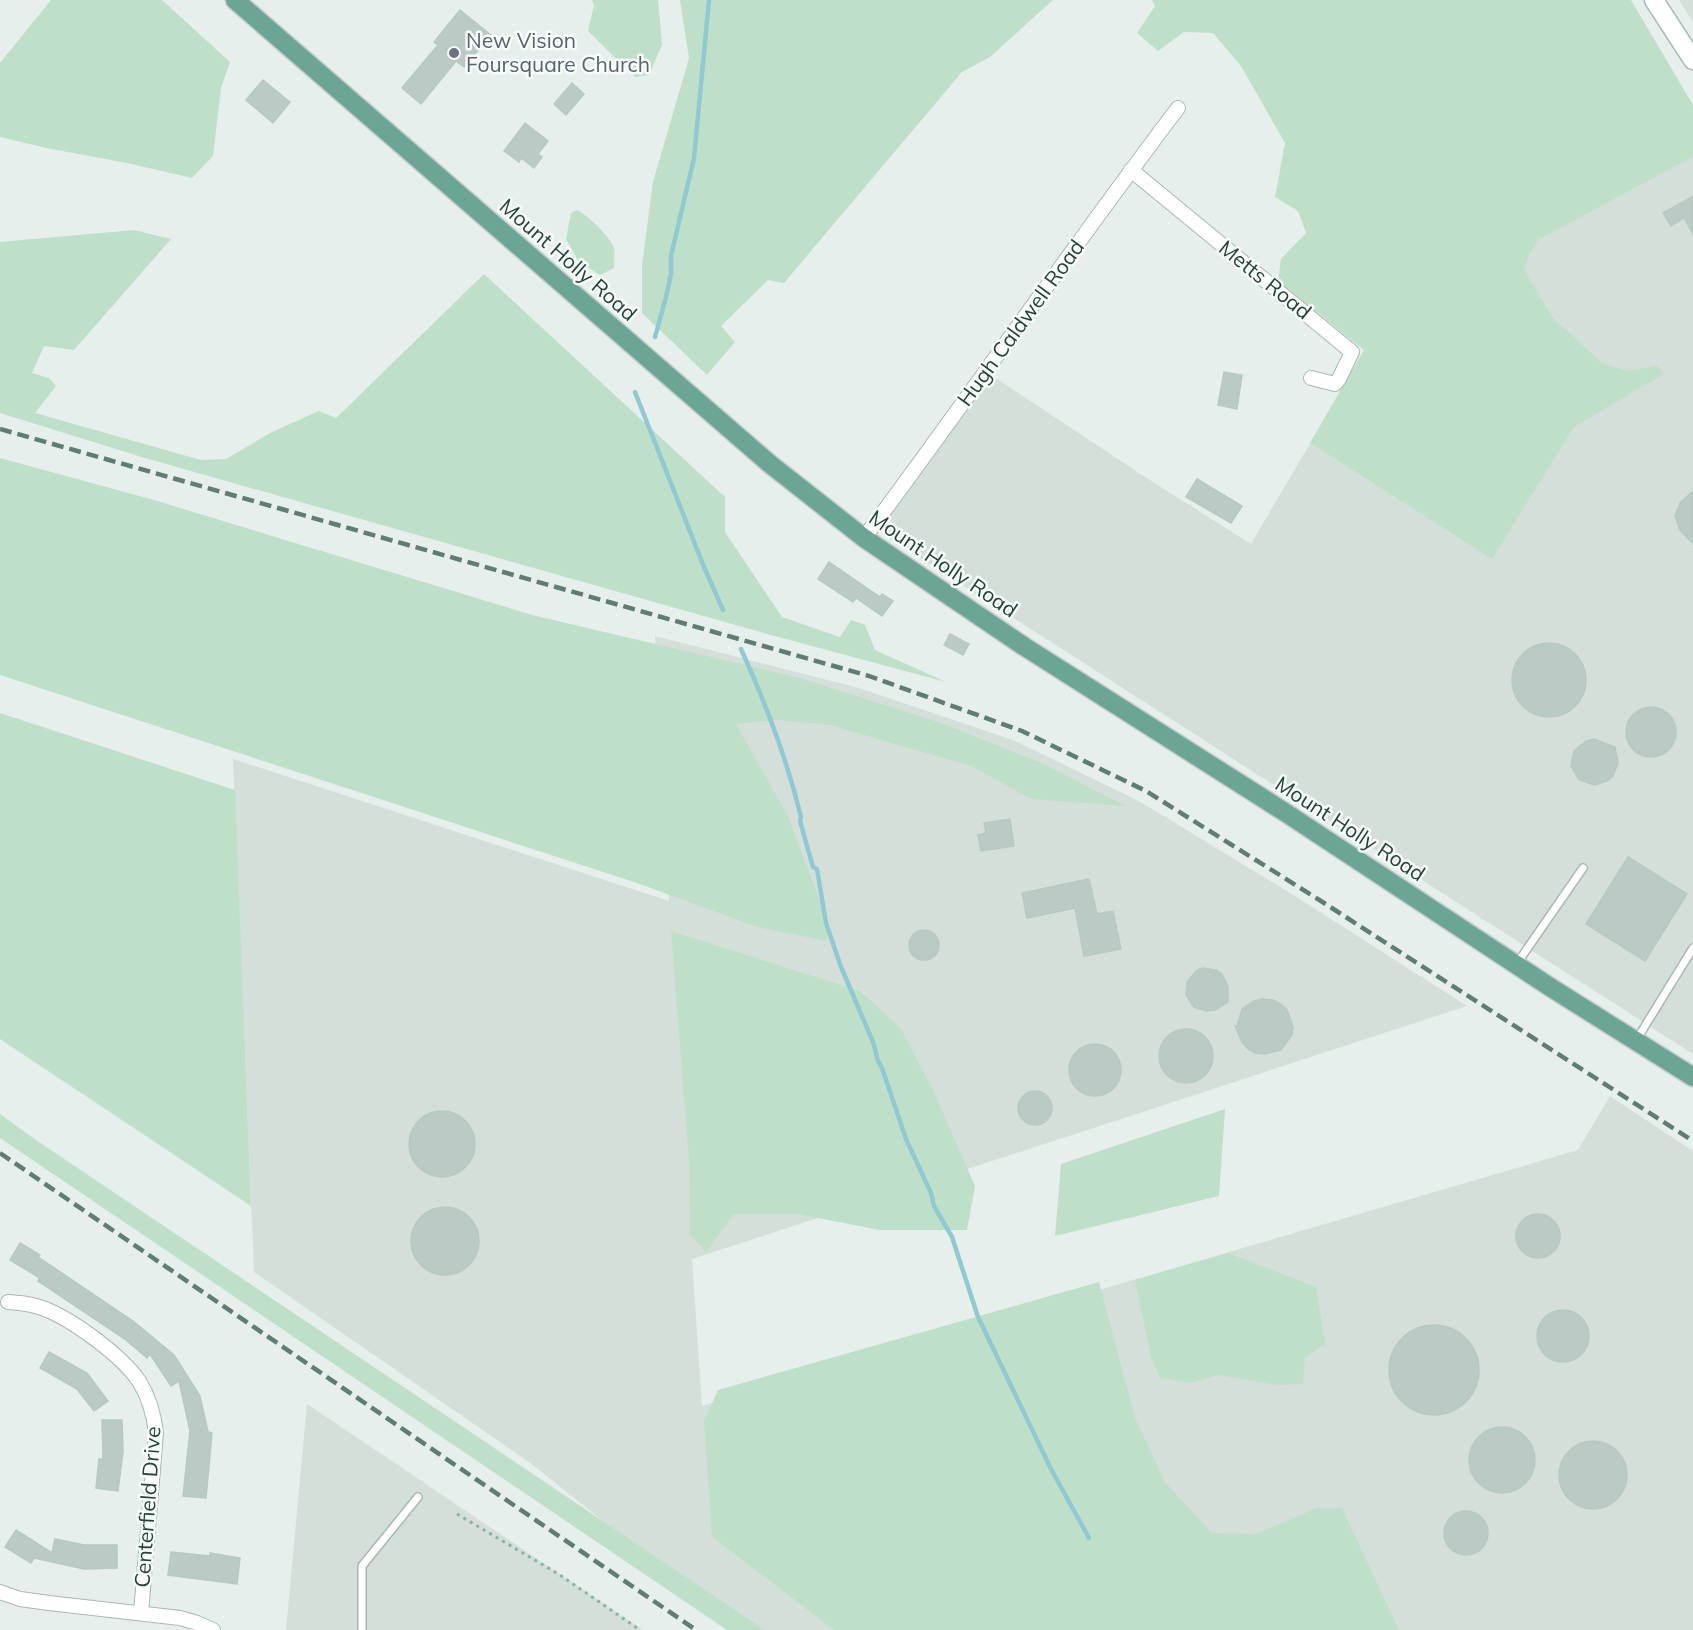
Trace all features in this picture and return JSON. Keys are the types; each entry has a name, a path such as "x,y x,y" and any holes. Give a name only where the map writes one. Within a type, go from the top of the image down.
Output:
{"main road":[{"name":"Mount Holly Road","path":"235,0 770,464 864,538 1025,647 1693,1077"}],"street":[{"path":"1654,0 1693,60"},
{"name":"Hugh Caldwell Road","path":"864,538 1178,108"},
{"name":"Metts Road","path":"1131,170 1352,352 1335,384 1311,378"},
{"name":"Centerfield Drive","path":"8,1302 46,1309 76,1327 129,1368 140,1383 148,1401 154,1416 156,1433 141,1613"},
{"path":"0,1592 20,1599 180,1618 213,1630"}],"lane":[{"path":"1516,964 1583,868"},
{"path":"1636,1041 1693,948"},
{"path":"363,1630 362,1566 418,1497"}],"path":[{"path":"457,1514 560,1575 640,1630"}],"shaded area":[{"path":"1679,0 1693,0 1693,22"},
{"path":"1693,157 1693,1054 878,531 991,375 1251,544 1386,314 1507,256"},
{"path":"655,636 859,688 1013,740 1139,801 1287,891 1467,1006 692,1259 702,1406 1578,1150 1610,1096 1693,1151 1693,1630 739,1630 533,1465 254,1272 233,759 669,901"},
{"path":"307,1404 643,1630 286,1630"}],"green space":[{"path":"51,0 162,0 230,62 221,88 213,156 192,178 0,137 0,63"},
{"path":"592,0 658,0 662,45 649,75 635,77 588,31 594,5"},
{"path":"680,0 1053,0 990,57 962,72 784,283 768,280 721,326 735,342 707,375 642,313 642,265 653,182 689,58"},
{"path":"1152,0 1631,0 1693,105 1693,157 1538,240 1528,257 1524,270 1553,318 1602,363 1625,371 1657,366 1664,374 1574,427 1492,559 1310,443 1364,350 1278,281 1281,259 1306,233 1298,211 1275,197 1285,143 1241,66 1213,33 1184,32 1158,51 1137,33 1155,6"},
{"path":"577,210 598,227 614,248 614,268 600,275 579,262 566,239 571,213"},
{"path":"134,230 171,239 74,350 44,346 32,373 49,378 56,386 35,413 201,460 226,459 272,432 319,411 336,418 484,274 725,497 725,532 782,617 840,637 851,620 865,625 875,650 946,682 771,635 145,458 0,413 0,242"},
{"path":"0,458 154,500 532,615 800,678 941,723 1046,765 1125,806 1031,799 971,766 830,725 777,720 736,724 788,816 826,918 827,941 757,927 640,884 0,675"},
{"path":"0,713 235,790 251,1206 0,1039"},
{"path":"671,931 860,991 900,1027 934,1092 975,1186 967,1230 880,1230 797,1214 734,1214 706,1252 690,1235 689,1161"},
{"path":"1225,1109 1219,1196 1055,1236 1061,1164"},
{"path":"0,1114 765,1630 727,1630 0,1138"},
{"path":"1228,1253 1316,1287 1325,1344 1305,1358 1303,1384 1277,1385 1219,1375 1190,1383 1160,1378 1151,1357 1135,1280"},
{"path":"1099,1282 1135,1418 1165,1482 1212,1533 1256,1534 1317,1508 1342,1508 1399,1630 834,1630 712,1537 704,1421 718,1390"}],"building":[{"name":"New Vision Foursquare Church","path":"460,10 491,35 464,67 456,61 421,104 402,88 438,45 434,42"},
{"path":"263,80 290,102 273,123 246,100"},
{"path":"572,83 584,94 566,115 554,104"},
{"path":"525,123 548,141 538,154 542,157 534,168 521,158 519,162 504,151"},
{"path":"1693,196 1693,234 1684,218 1671,226 1663,213"},
{"path":"1224,372 1242,375 1237,409 1218,405"},
{"path":"1197,479 1242,506 1231,523 1186,497"},
{"path":"1693,491 1693,544 1680,530 1675,516 1680,503"},
{"path":"829,562 880,597 882,594 893,601 882,616 856,598 853,602 818,579"},
{"path":"950,634 969,644 963,655 944,645"},
{"path":"1542,643 1556,643 1570,649 1580,659 1586,673 1584,694 1570,711 1556,717 1542,717 1528,711 1518,701 1512,687 1512,673 1518,659 1528,649"},
{"path":"1646,707 1656,707 1669,714 1676,727 1676,737 1669,750 1656,757 1646,757 1637,753 1630,746 1626,737 1626,727 1630,718 1637,711"},
{"path":"1594,739 1615,747 1618,763 1613,776 1607,781 1594,785 1579,780 1571,766 1574,751 1586,741"},
{"path":"1010,819 1014,846 981,851 978,835 986,833 984,823"},
{"path":"1628,857 1687,894 1645,961 1586,924"},
{"path":"1089,879 1097,914 1113,911 1121,949 1084,956 1075,908 1027,918 1022,893"},
{"path":"924,930 930,931 938,939 938,951 930,959 924,960 918,959 910,951 909,945 910,939 918,931"},
{"path":"1202,968 1216,970 1222,974 1228,987 1228,1002 1215,1010 1207,1011 1194,1007 1186,995 1187,982 1196,971"},
{"path":"1263,999 1281,1004 1287,1010 1293,1027 1292,1035 1281,1050 1264,1054 1248,1049 1235,1026 1237,1026 1242,1009 1254,1001"},
{"path":"1186,1029 1196,1031 1205,1037 1211,1046 1213,1056 1211,1066 1205,1075 1196,1081 1186,1083 1176,1081 1167,1075 1161,1066 1159,1056 1161,1046 1167,1037 1176,1031"},
{"path":"1090,1044 1100,1044 1114,1051 1121,1070 1114,1089 1100,1096 1090,1096 1080,1092 1073,1085 1069,1075 1069,1065 1073,1055 1080,1048"},
{"path":"1035,1091 1047,1096 1052,1108 1047,1120 1035,1125 1023,1120 1018,1108 1023,1096"},
{"path":"442,1111 455,1114 465,1121 472,1131 475,1144 472,1157 465,1167 455,1174 442,1177 429,1174 419,1167 412,1157 409,1144 412,1131 419,1121 429,1114"},
{"path":"445,1207 458,1210 469,1217 476,1228 479,1241 476,1254 469,1265 458,1272 445,1275 432,1272 421,1265 414,1254 411,1241 414,1228 421,1217 432,1210"},
{"path":"1538,1214 1547,1215 1554,1220 1559,1227 1559,1245 1554,1252 1547,1257 1538,1258 1529,1257 1522,1252 1517,1245 1516,1236 1517,1227 1522,1220 1529,1215"},
{"path":"20,1243 133,1321 174,1355 200,1396 208,1432 212,1433 206,1498 183,1496 190,1431 179,1381 171,1386 150,1354 147,1358 126,1340 38,1281 40,1278 10,1260"},
{"path":"1563,1310 1577,1314 1585,1322 1589,1336 1585,1350 1577,1358 1563,1362 1549,1358 1541,1350 1537,1336 1541,1322 1549,1314"},
{"path":"1434,1325 1451,1329 1466,1338 1475,1353 1479,1370 1475,1387 1466,1402 1451,1411 1434,1415 1417,1411 1402,1402 1393,1387 1389,1370 1393,1353 1402,1338 1417,1329"},
{"path":"49,1352 87,1373 108,1401 94,1411 77,1389 40,1368"},
{"path":"102,1420 122,1420 123,1452 118,1491 96,1488 99,1459 103,1459"},
{"path":"1508,1427 1526,1436 1533,1447 1535,1460 1533,1473 1526,1484 1515,1491 1496,1493 1478,1484 1471,1473 1469,1454 1478,1436 1489,1429"},
{"path":"1593,1441 1606,1444 1617,1451 1624,1462 1627,1475 1624,1488 1617,1499 1606,1506 1593,1509 1580,1506 1569,1499 1562,1488 1559,1475 1562,1462 1569,1451 1580,1444"},
{"path":"1466,1511 1482,1517 1488,1533 1482,1549 1466,1555 1450,1549 1444,1533 1450,1517"},
{"path":"16,1530 52,1553 55,1539 84,1545 117,1545 117,1568 84,1569 34,1558 31,1563 5,1547"},
{"path":"171,1552 210,1556 210,1553 240,1558 237,1584 168,1575"}],"waterway":[{"path":"655,337 666,297 671,274 671,256 694,158 709,0"},
{"path":"635,392 723,610"},
{"path":"741,649 767,711 789,774 813,867 817,869 826,923 841,967 873,1042 906,1139 931,1193 934,1206 952,1237 978,1317 1051,1469 1089,1538"}],"railway":[{"path":"0,429 869,676 1022,731 1146,791 1693,1141"},
{"path":"0,1153 696,1630"}],"place":[{"name":"New Vision Foursquare Church","path":"454,53"}]}
